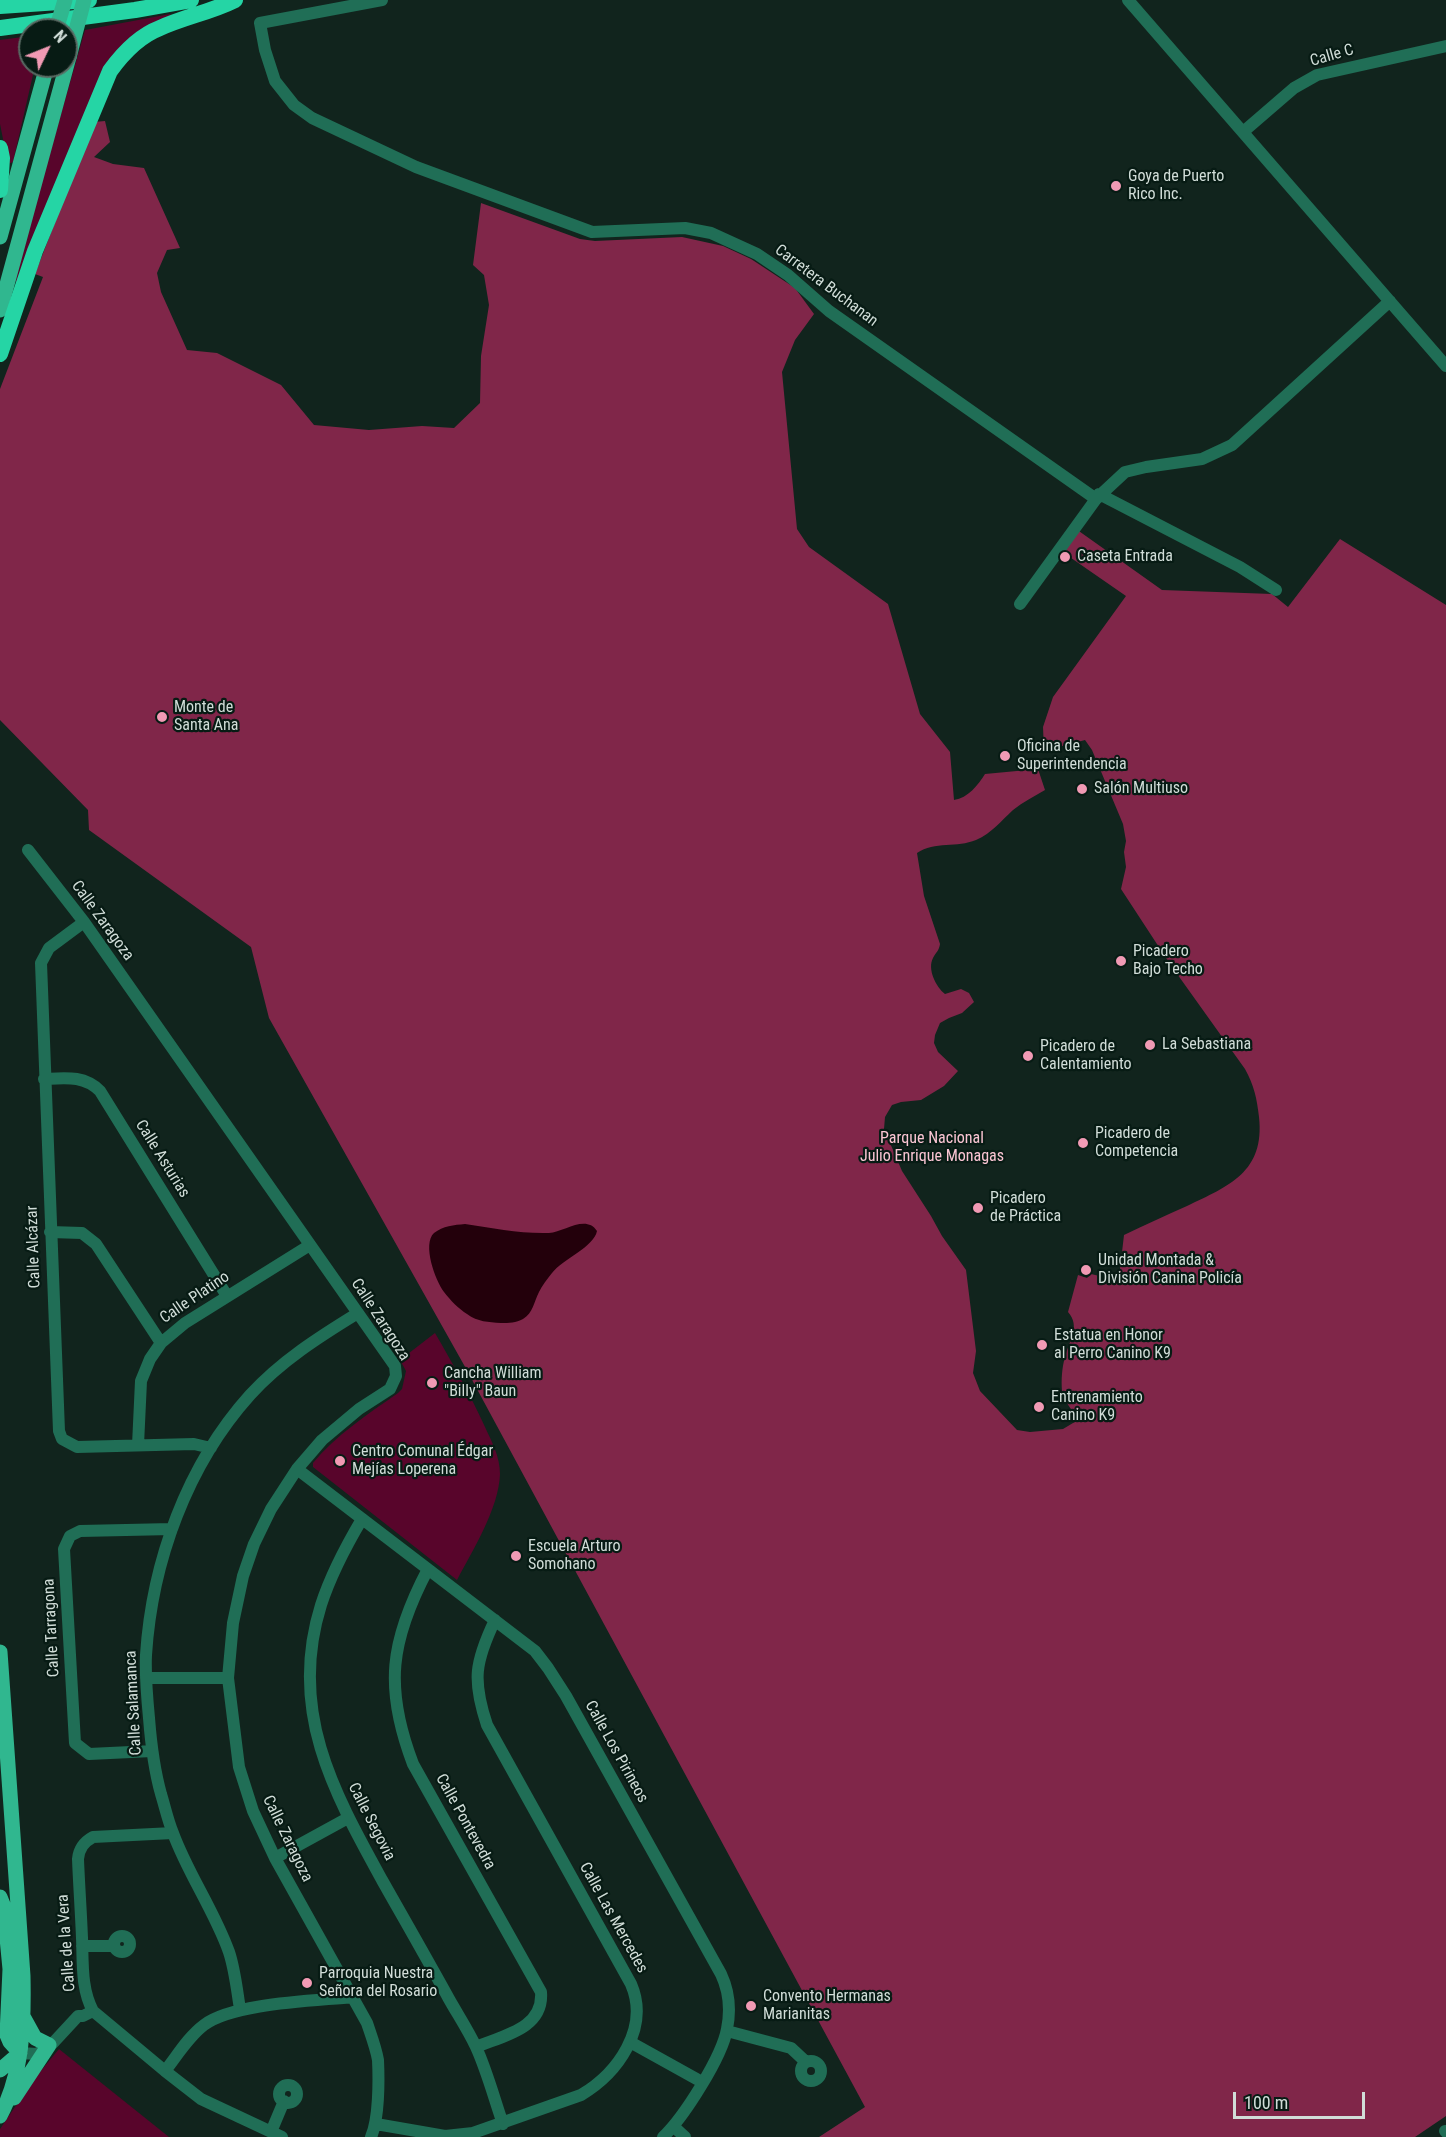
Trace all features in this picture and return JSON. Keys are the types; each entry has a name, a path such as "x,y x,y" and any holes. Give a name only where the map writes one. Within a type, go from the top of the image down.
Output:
{"highway":[{"path":"0,6 89,0"},
{"path":"0,28 191,0"},
{"path":"0,354 35,251 110,71 130,48 147,34 220,8 235,0"},
{"path":"0,148 2,158 0,190"}],"main road":[{"path":"60,18 65,0"},
{"path":"0,310 84,0"},
{"path":"0,237 44,78"},
{"path":"0,1652 24,2018 16,2072 0,2117"},
{"path":"0,1897 4,1906 10,1969 7,2035 20,2053"},
{"path":"0,2117 49,2045 35,2038 24,2018"},
{"path":"0,2070 20,2053"},
{"path":"0,2083 16,2072"}],"street":[{"name":"Carretera Buchanan","path":"382,0 260,23 265,50 275,81 294,105 312,118 416,167 592,232 685,228 711,233 757,254 788,275 829,311 1098,496 1240,567 1276,590"},
{"path":"1128,0 1446,366"},
{"name":"Calle C","path":"1243,132 1294,88 1317,75 1446,46"},
{"path":"1020,604 1098,496 1125,472 1202,459 1232,445 1390,301"},
{"name":"Calle Zaragoza","path":"28,850 84,922 395,1366 396,1376 390,1389 322,1440 297,1469 271,1509 248,1562 233,1623 228,1678 239,1767 253,1811 275,1858 367,2023 378,2060 376,2124 371,2137"},
{"name":"Calle Alcázar","path":"84,922 49,948 41,963 50,1232 60,1436 77,1447 194,1444 211,1448"},
{"name":"Calle Asturias","path":"44,1079 76,1078 85,1080 100,1091 227,1296"},
{"path":"50,1232 82,1233 96,1244 161,1343"},
{"name":"Calle Platino","path":"138,1445 141,1381 150,1359 161,1343 184,1323 310,1245"},
{"name":"Calle Salamanca","path":"240,2009 230,1954 173,1833 160,1792 152,1751 146,1678 153,1597 160,1565 187,1491 220,1433 237,1410 272,1373 310,1343 358,1313"},
{"name":"Calle Los Pirineos","path":"297,1469 535,1652 566,1696 726,1985 730,2012 727,2031 702,2082 674,2127 663,2137"},
{"name":"Calle Segovia","path":"362,1519 329,1581 316,1626 311,1664 316,1735 329,1777 348,1818 476,2047 503,2124"},
{"name":"Calle Tarragona","path":"152,1751 89,1754 75,1743 64,1549 70,1536 80,1531 172,1529"},
{"name":"Calle Pontevedra","path":"428,1569 415,1592 399,1634 395,1674 400,1726 413,1764 541,1992 542,2000 538,2012 528,2025 476,2047"},
{"name":"Calle Las Mercedes","path":"376,2124 445,2136 473,2133 581,2095 592,2089 614,2069 630,2042 637,2013 631,1984 487,1725 477,1677 482,1649 495,1620"},
{"path":"146,1678 228,1678"},
{"path":"275,1858 348,1818"},
{"name":"Calle de la Vera","path":"173,1833 93,1837 84,1844 79,1852 82,1946 88,2014 201,2099 276,2134"},
{"path":"82,1946 113,1946"},
{"path":"165,2071 201,2027 214,2018 240,2009 353,1997"},
{"path":"20,2053 37,2054 78,2016 88,2014"},
{"path":"727,2031 791,2048 806,2062"},
{"path":"630,2042 702,2082"},
{"path":"276,2134 284,2101"},
{"path":"674,2127 685,2137"}],"shaded area":[{"path":"171,15 132,39 17,283 14,279 71,78 78,78 78,55 85,30"},
{"path":"18,38 18,78 32,78 13,162 8,164 0,124 0,40"},
{"name":"Parque Nacional Julio Enrique Monagas","path":"105,121 110,142 94,157 113,164 144,168 180,248 167,250 157,273 161,292 187,350 217,353 281,385 314,425 369,430 422,426 454,428 480,403 481,356 489,305 484,275 473,265 481,203 580,239 595,241 682,237 723,246 751,259 795,288 814,314 795,340 782,372 797,529 809,547 888,604 920,714 950,752 954,800 968,794 985,774 1038,769 1045,790 1017,807 992,830 976,840 931,847 917,853 924,896 940,944 931,962 933,978 945,994 961,989 969,993 974,1002 962,1013 940,1023 935,1035 934,1043 938,1052 958,1071 944,1086 921,1100 892,1105 885,1117 884,1129 902,1171 966,1270 976,1351 973,1373 980,1391 1017,1430 1030,1432 1063,1429 1078,1420 1064,1398 1062,1369 1074,1329 1074,1323 1068,1312 1078,1275 1087,1278 1091,1274 1112,1279 1119,1278 1124,1235 1230,1184 1250,1164 1259,1136 1256,1098 1245,1069 1170,964 1121,889 1126,867 1124,852 1126,841 1123,824 1092,750 1085,740 1044,751 1043,727 1053,697 1126,596 1061,551 1076,529 1162,590 1272,594 1288,607 1340,539 1446,605 1446,2116 1415,2137 819,2137 865,2107 464,1365 269,1018 251,947 89,830 88,810 0,720 0,389 43,277 35,274 94,122"},
{"path":"465,1224 549,1233 574,1225 587,1224 597,1231 595,1237 584,1248 552,1273 526,1317 515,1322 501,1323 479,1320 461,1310 444,1292 434,1271 429,1245 434,1233 445,1227"},
{"path":"435,1333 479,1415 495,1450 500,1468 499,1487 490,1515 457,1580 313,1467 313,1463 342,1434 402,1389 406,1371 400,1360"},
{"path":"59,2049 169,2137 0,2137 0,2129 34,2079"}],"place":[{"name":"Goya de Puerto Rico Inc.","path":"1116,186"},
{"name":"Caseta Entrada","path":"1065,557"},
{"name":"Monte de Santa Ana","path":"162,717"},
{"name":"Oficina de Superintendencia","path":"1005,756"},
{"name":"Salón Multiuso","path":"1082,789"},
{"name":"Picadero Bajo Techo","path":"1121,961"},
{"name":"La Sebastiana","path":"1150,1045"},
{"name":"Picadero de Calentamiento","path":"1028,1056"},
{"name":"Picadero de Competencia","path":"1083,1143"},
{"name":"Picadero de Práctica","path":"978,1208"},
{"name":"Unidad Montada & División Canina Policía","path":"1086,1270"},
{"name":"Estatua en Honor al Perro Canino K9","path":"1042,1345"},
{"name":"Cancha William \"Billy\" Baun","path":"432,1383"},
{"name":"Entrenamiento Canino K9","path":"1039,1407"},
{"name":"Centro Comunal Édgar Mejías Loperena","path":"340,1461"},
{"name":"Escuela Arturo Somohano","path":"516,1556"},
{"name":"Parroquia Nuestra Señora del Rosario","path":"307,1983"},
{"name":"Convento Hermanas Marianitas","path":"751,2006"}]}
